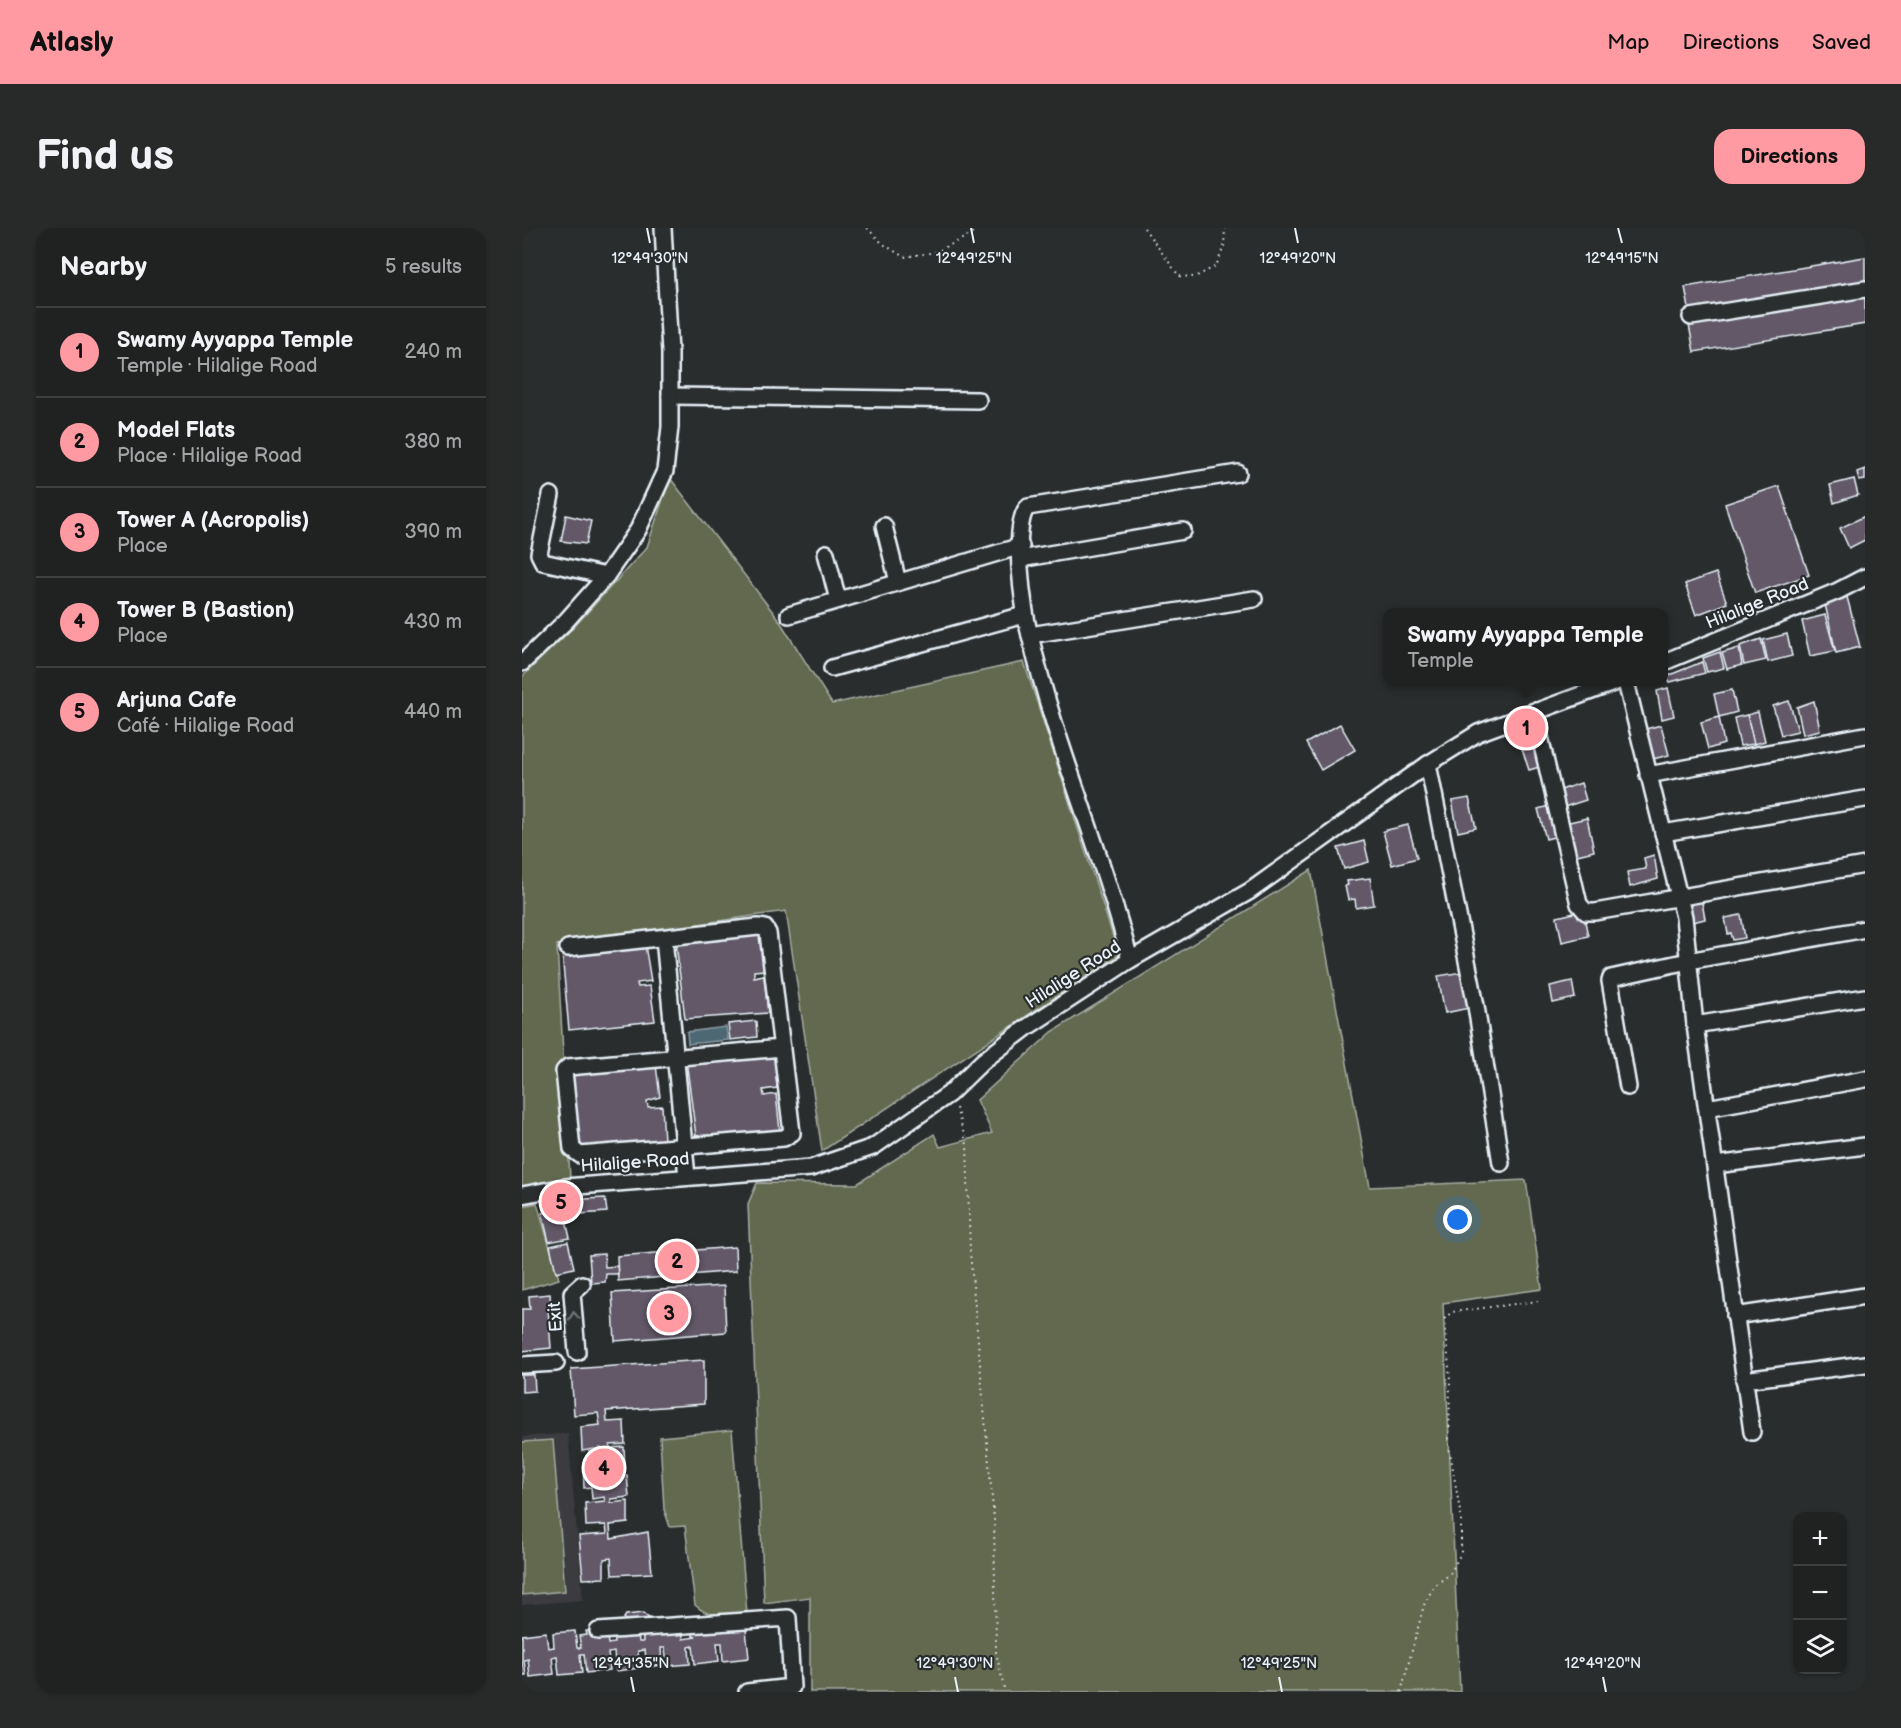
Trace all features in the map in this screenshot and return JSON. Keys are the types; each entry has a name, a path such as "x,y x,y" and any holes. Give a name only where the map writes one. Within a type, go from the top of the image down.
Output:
{"street":[{"path":"522,663 566,621 606,576 638,530 665,471 670,427 670,352 663,228"},
{"path":"1691,317 1865,289"},
{"path":"670,396 978,400"},
{"path":"1130,960 1120,920 1041,681 1024,615 1020,553 1021,516 1028,507 1238,473"},
{"path":"551,495 539,554 540,559 543,562 606,576"},
{"path":"884,526 898,582"},
{"path":"789,615 898,582 1020,553 1183,531"},
{"path":"826,553 838,600"},
{"name":"Hilalige Road","path":"1668,660 1838,591 1865,577"},
{"path":"1030,634 1254,599"},
{"path":"832,668 1024,615"},
{"name":"Hilalige Road","path":"522,1195 565,1187 812,1168 873,1147 949,1094 983,1061 1026,1028 1130,960 1250,891 1428,764 1478,733 1602,686"},
{"path":"1627,686 1647,775 1684,917 1695,1025 1752,1432"},
{"path":"1534,711 1579,904 1586,912 1865,865"},
{"path":"1647,775 1865,735"},
{"path":"1428,764 1476,1006 1501,1163"},
{"path":"1663,833 1865,799"},
{"path":"568,948 765,928 768,933 782,1048 792,1133 789,1136 580,1155 572,1149 564,1071 568,1067 782,1048"},
{"path":"1628,1087 1610,981 1615,976 1865,929"},
{"path":"664,938 687,1177"},
{"path":"1695,1025 1865,997"},
{"path":"1707,1108 1865,1079"},
{"path":"1715,1165 1865,1146"},
{"name":"Exit","path":"577,1352 572,1293 582,1284"},
{"path":"1734,1316 1865,1296"},
{"path":"522,1365 556,1363"},
{"path":"1744,1380 1865,1364"},
{"path":"598,1631 788,1618 792,1687 747,1692"}],"path":[{"path":"867,228 883,244 904,257 936,252 970,236 976,228"},
{"path":"1144,228 1179,276 1195,276 1216,266 1224,246 1225,228"},
{"path":"949,1094 967,1144 970,1252 994,1520 996,1652 1005,1692"},
{"path":"1401,1692 1424,1605 1434,1586 1450,1574 1461,1553 1461,1517 1449,1446 1450,1381 1445,1318 1452,1312 1538,1301"}],"shaded area":[{"path":"568,1433 583,1600 522,1605 522,1437"}],"green space":[{"path":"670,478 779,620 832,704 1024,662 1119,955 822,1151 786,911 557,945 570,1178 522,1186 522,677 573,628 647,547"},
{"path":"1311,870 1370,1187 1526,1180 1542,1289 1443,1303 1460,1692 810,1692 810,1597 764,1603 748,1204 757,1183 857,1184 934,1134 940,1147 992,1133 977,1100 1052,1032"},
{"path":"537,1203 559,1279 522,1290 522,1206"},
{"path":"732,1430 747,1614 720,1616 707,1613 695,1605 685,1526 670,1527 664,1509 660,1437"},
{"path":"553,1440 565,1591 522,1595 522,1442"}],"water":[{"path":"726,1027 728,1040 688,1044 687,1032"}],"building":[{"path":"1865,257 1865,285 1690,314 1685,287"},
{"path":"1865,296 1865,324 1694,352 1689,325"},
{"path":"1865,469 1865,480 1859,481 1857,472"},
{"path":"1854,479 1858,495 1834,503 1830,485"},
{"path":"1779,486 1809,575 1755,593 1725,504"},
{"path":"566,515 591,521 586,544 561,541"},
{"path":"1865,516 1865,540 1849,548 1840,528"},
{"path":"1716,573 1727,603 1696,615 1685,584"},
{"path":"1847,597 1860,647 1836,653 1825,604"},
{"path":"1825,615 1835,651 1810,656 1802,621"},
{"path":"1787,634 1792,656 1768,662 1763,640"},
{"path":"1761,639 1766,660 1744,665 1740,646"},
{"path":"1739,648 1742,665 1727,669 1722,653"},
{"path":"1720,652 1724,668 1707,672 1703,658"},
{"path":"1702,662 1705,673 1670,682 1668,676"},
{"path":"1668,688 1674,716 1662,719 1657,691"},
{"path":"1732,690 1737,712 1719,717 1714,694"},
{"path":"1789,701 1798,731 1781,735 1773,706"},
{"path":"1814,701 1820,730 1803,734 1797,707"},
{"path":"1758,712 1765,741 1754,744 1747,715"},
{"path":"1747,715 1754,744 1740,746 1734,718"},
{"path":"1719,717 1724,744 1708,749 1701,722"},
{"path":"1340,724 1355,750 1321,770 1306,743"},
{"path":"1661,725 1669,755 1649,760 1642,730"},
{"path":"1531,731 1543,766 1529,770 1517,734"},
{"path":"1581,783 1586,800 1564,807 1558,791"},
{"path":"1469,798 1476,828 1458,832 1452,801"},
{"path":"1549,806 1558,836 1546,839 1538,809"},
{"path":"1587,818 1594,851 1573,856 1565,823"},
{"path":"1408,825 1417,858 1392,865 1383,831"},
{"path":"1364,841 1369,862 1344,869 1338,848"},
{"path":"1654,855 1658,879 1630,887 1627,872 1646,869 1644,858"},
{"path":"1370,878 1374,905 1356,908 1355,899 1348,900 1345,886 1348,885 1347,881"},
{"path":"1701,897 1705,919 1689,923 1684,900"},
{"path":"1583,911 1588,936 1562,942 1557,917"},
{"path":"1741,915 1745,938 1733,940 1731,933 1728,934 1725,918"},
{"path":"761,933 765,970 754,971 754,977 764,975 768,1013 685,1019 676,943"},
{"path":"645,945 651,981 637,983 638,987 650,986 655,1021 569,1030 562,953"},
{"path":"1462,972 1469,1008 1445,1013 1438,976"},
{"path":"1572,981 1575,998 1553,1003 1550,986"},
{"path":"756,1021 757,1037 730,1040 728,1024"},
{"path":"775,1051 777,1088 763,1090 764,1096 776,1094 780,1131 696,1136 686,1060"},
{"path":"656,1065 660,1097 647,1101 648,1107 662,1106 664,1141 580,1149 569,1073"},
{"path":"605,1198 607,1212 567,1215 565,1200"},
{"path":"563,1208 570,1238 549,1242 542,1213"},
{"path":"568,1242 574,1268 556,1272 550,1246"},
{"path":"735,1247 736,1271 618,1281 617,1256"},
{"path":"604,1254 605,1267 617,1266 618,1274 606,1274 605,1282 591,1283 589,1255"},
{"path":"724,1286 726,1332 615,1341 612,1293"},
{"path":"550,1294 551,1307 548,1308 551,1348 522,1351 522,1309 530,1309 529,1296"},
{"path":"704,1360 704,1404 606,1411 607,1422 624,1421 625,1444 610,1445 610,1448 624,1447 625,1470 610,1472 610,1476 627,1475 629,1497 611,1499 611,1503 628,1501 628,1523 610,1525 611,1539 648,1532 652,1573 612,1575 611,1558 604,1559 604,1578 583,1579 579,1536 607,1534 606,1525 586,1526 585,1503 605,1501 604,1497 592,1499 591,1487 584,1488 583,1465 601,1463 601,1459 590,1461 589,1452 602,1450 601,1448 582,1451 581,1427 600,1425 598,1413 574,1415 571,1369"},
{"path":"522,1375 534,1375 535,1391 522,1392"},
{"path":"643,1613 650,1619 648,1622 631,1624 624,1618 626,1615"},
{"path":"745,1620 749,1658 723,1661 722,1643 717,1643 719,1661 695,1664 693,1646 689,1647 690,1664 667,1666 665,1648 661,1648 662,1665 647,1667 645,1650 638,1651 639,1668 616,1671 614,1652 608,1653 610,1670 586,1673 584,1654 580,1654 582,1673 559,1675 557,1656 552,1657 554,1674 530,1677 528,1659 524,1660 526,1675 522,1675 522,1635 546,1632 548,1648 554,1647 553,1633 575,1631 577,1648 581,1648 579,1636 587,1635 586,1631 606,1628 608,1644 614,1643 612,1626 637,1624 639,1642 643,1642 642,1627 682,1623 683,1639 696,1637 693,1636 693,1631"}],"place":[{"name":"Swamy Ayyappa Temple","path":"1526,728"},
{"name":"Arjuna Cafe","path":"561,1202"},
{"name":"Model Flats","path":"677,1261"},
{"name":"Tower A (Acropolis)","path":"669,1313"},
{"name":"Tower B (Bastion)","path":"604,1468"}]}
